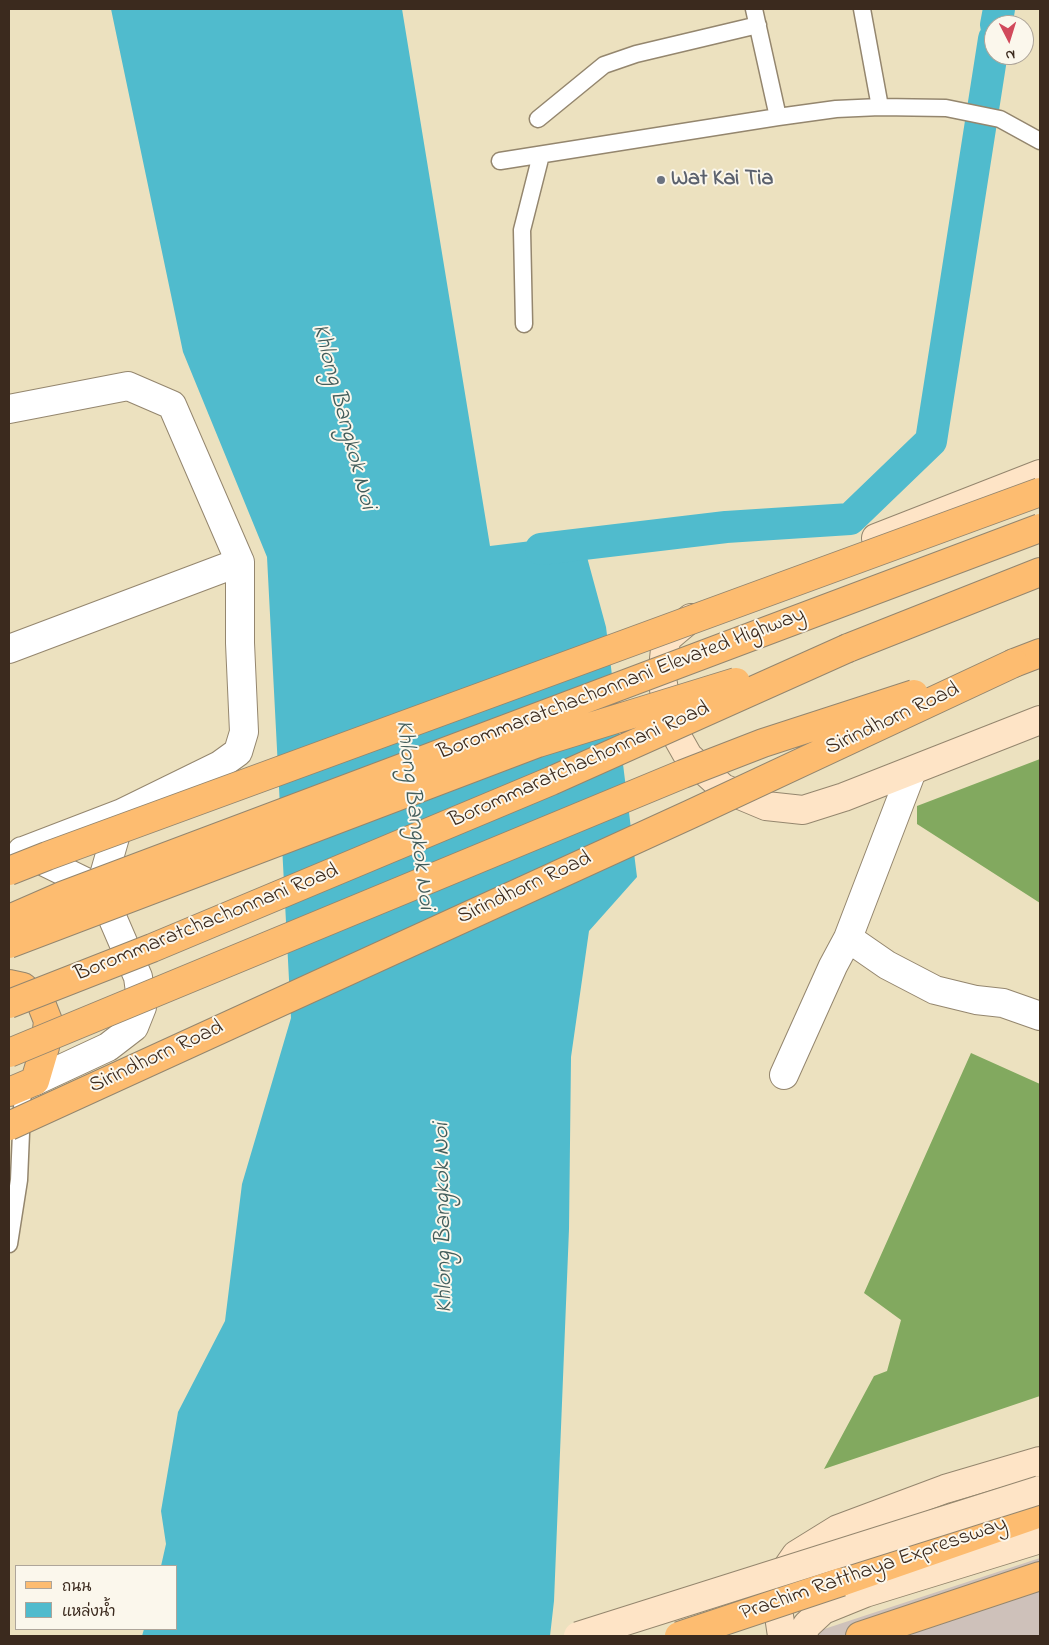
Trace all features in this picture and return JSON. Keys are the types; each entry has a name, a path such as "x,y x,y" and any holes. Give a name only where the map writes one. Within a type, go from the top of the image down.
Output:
{"main road":[{"path":"1040,474 707,605 666,639 662,679 671,726 688,756 723,788 766,806 803,810 844,797 1040,720"},
{"name":"Borommaratchachonnani Elevated Highway","path":"13,860 56,852 1040,492"},
{"name":"Borommaratchachonnani Elevated Highway","path":"9,920 64,896 1040,528"},
{"name":"Borommaratchachonnani Road","path":"9,1004 152,948 551,781 848,648 1040,572"},
{"path":"9,944 538,743 848,648"},
{"name":"Borommaratchachonnani Road","path":"9,1053 683,774 763,743 1040,653"},
{"name":"Sirindhorn Road","path":"9,1126 691,814 1014,663"},
{"path":"9,984 23,987 41,1003 48,1020 45,1047 22,1086"},
{"path":"782,1636 775,1589 796,1555 838,1529 944,1489 1040,1461"},
{"path":"578,1636 1040,1490"},
{"name":"Prachim Ratthaya Expressway","path":"679,1636 1040,1513"},
{"path":"801,1636 807,1625 823,1610 866,1594 1040,1539"},
{"path":"860,1636 1040,1576"}],"street":[{"path":"9,409 128,386 172,405 240,562 240,643 244,732 238,752 220,765 122,813 13,860"},
{"path":"9,650 240,562"},
{"path":"784,1075 833,966 848,938 912,771"},
{"path":"22,1086 108,1047 134,1027 142,1007 138,977 100,889 122,813"},
{"path":"13,860 100,889"},
{"path":"848,938 887,965 935,990 976,1000 1003,1003 1040,1016"}],"lane":[{"path":"754,9 778,117"},
{"path":"862,9 880,107"},
{"path":"538,119 604,65 636,54 758,25"},
{"path":"500,161 778,117 836,109 880,107 946,108 1000,119 1040,141"},
{"path":"524,324 522,230 541,155"},
{"path":"9,1244 19,1180 22,1086"}],"shaded area":[{"path":"1040,1558 1040,1636 803,1636"}],"green space":[{"path":"1040,759 1040,903 917,824 917,806"},
{"path":"971,1053 1040,1084 1040,1396 824,1469 874,1376 887,1371 901,1320 864,1293"}],"water":[{"name":"Khlong Bangkok Noi","path":"111,9 402,9 490,546 581,535 606,627 637,877 589,931 571,1057 569,1229 554,1601 550,1636 142,1636 144,1630 178,1630 178,1565 161,1565 166,1544 161,1511 178,1412 225,1321 242,1184 291,1018 267,557 183,352"}],"waterway":[{"path":"998,15 999,9"},
{"path":"541,549 726,527 850,519 931,441 990,65"}],"place":[{"name":"Wat Kai Tia","path":"661,180"}]}
